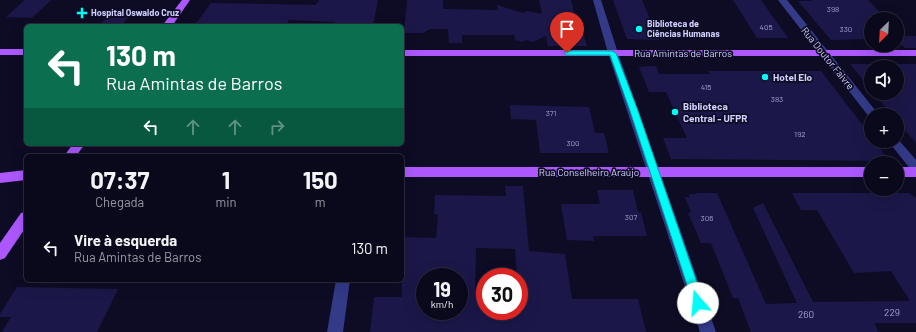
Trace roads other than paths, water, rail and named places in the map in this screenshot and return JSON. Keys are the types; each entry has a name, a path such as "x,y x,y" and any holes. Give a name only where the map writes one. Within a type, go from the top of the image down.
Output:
{"main road":[{"path":"168,24 186,0"},
{"path":"0,52 24,52"},
{"name":"Rua Amintas de Barros","path":"404,53 916,53"},
{"name":"Rua Conselheiro Araújo","path":"404,172 864,172"},
{"path":"904,172 916,172"},
{"path":"0,178 24,175"},
{"path":"0,254 24,220"}],"street":[{"path":"597,0 612,53 708,332"},
{"name":"Rua Doutor Faivre","path":"782,0 868,108"},
{"path":"900,148 916,168"},
{"path":"335,332 343,282"}],"place":[{"name":"Hospital Oswaldo Cruz","path":"82,13"},
{"name":"Biblioteca de Ciências Humanas","path":"639,29"},
{"name":"Hotel Elo","path":"765,77"},
{"name":"Biblioteca Central - UFPR","path":"675,112"}]}
